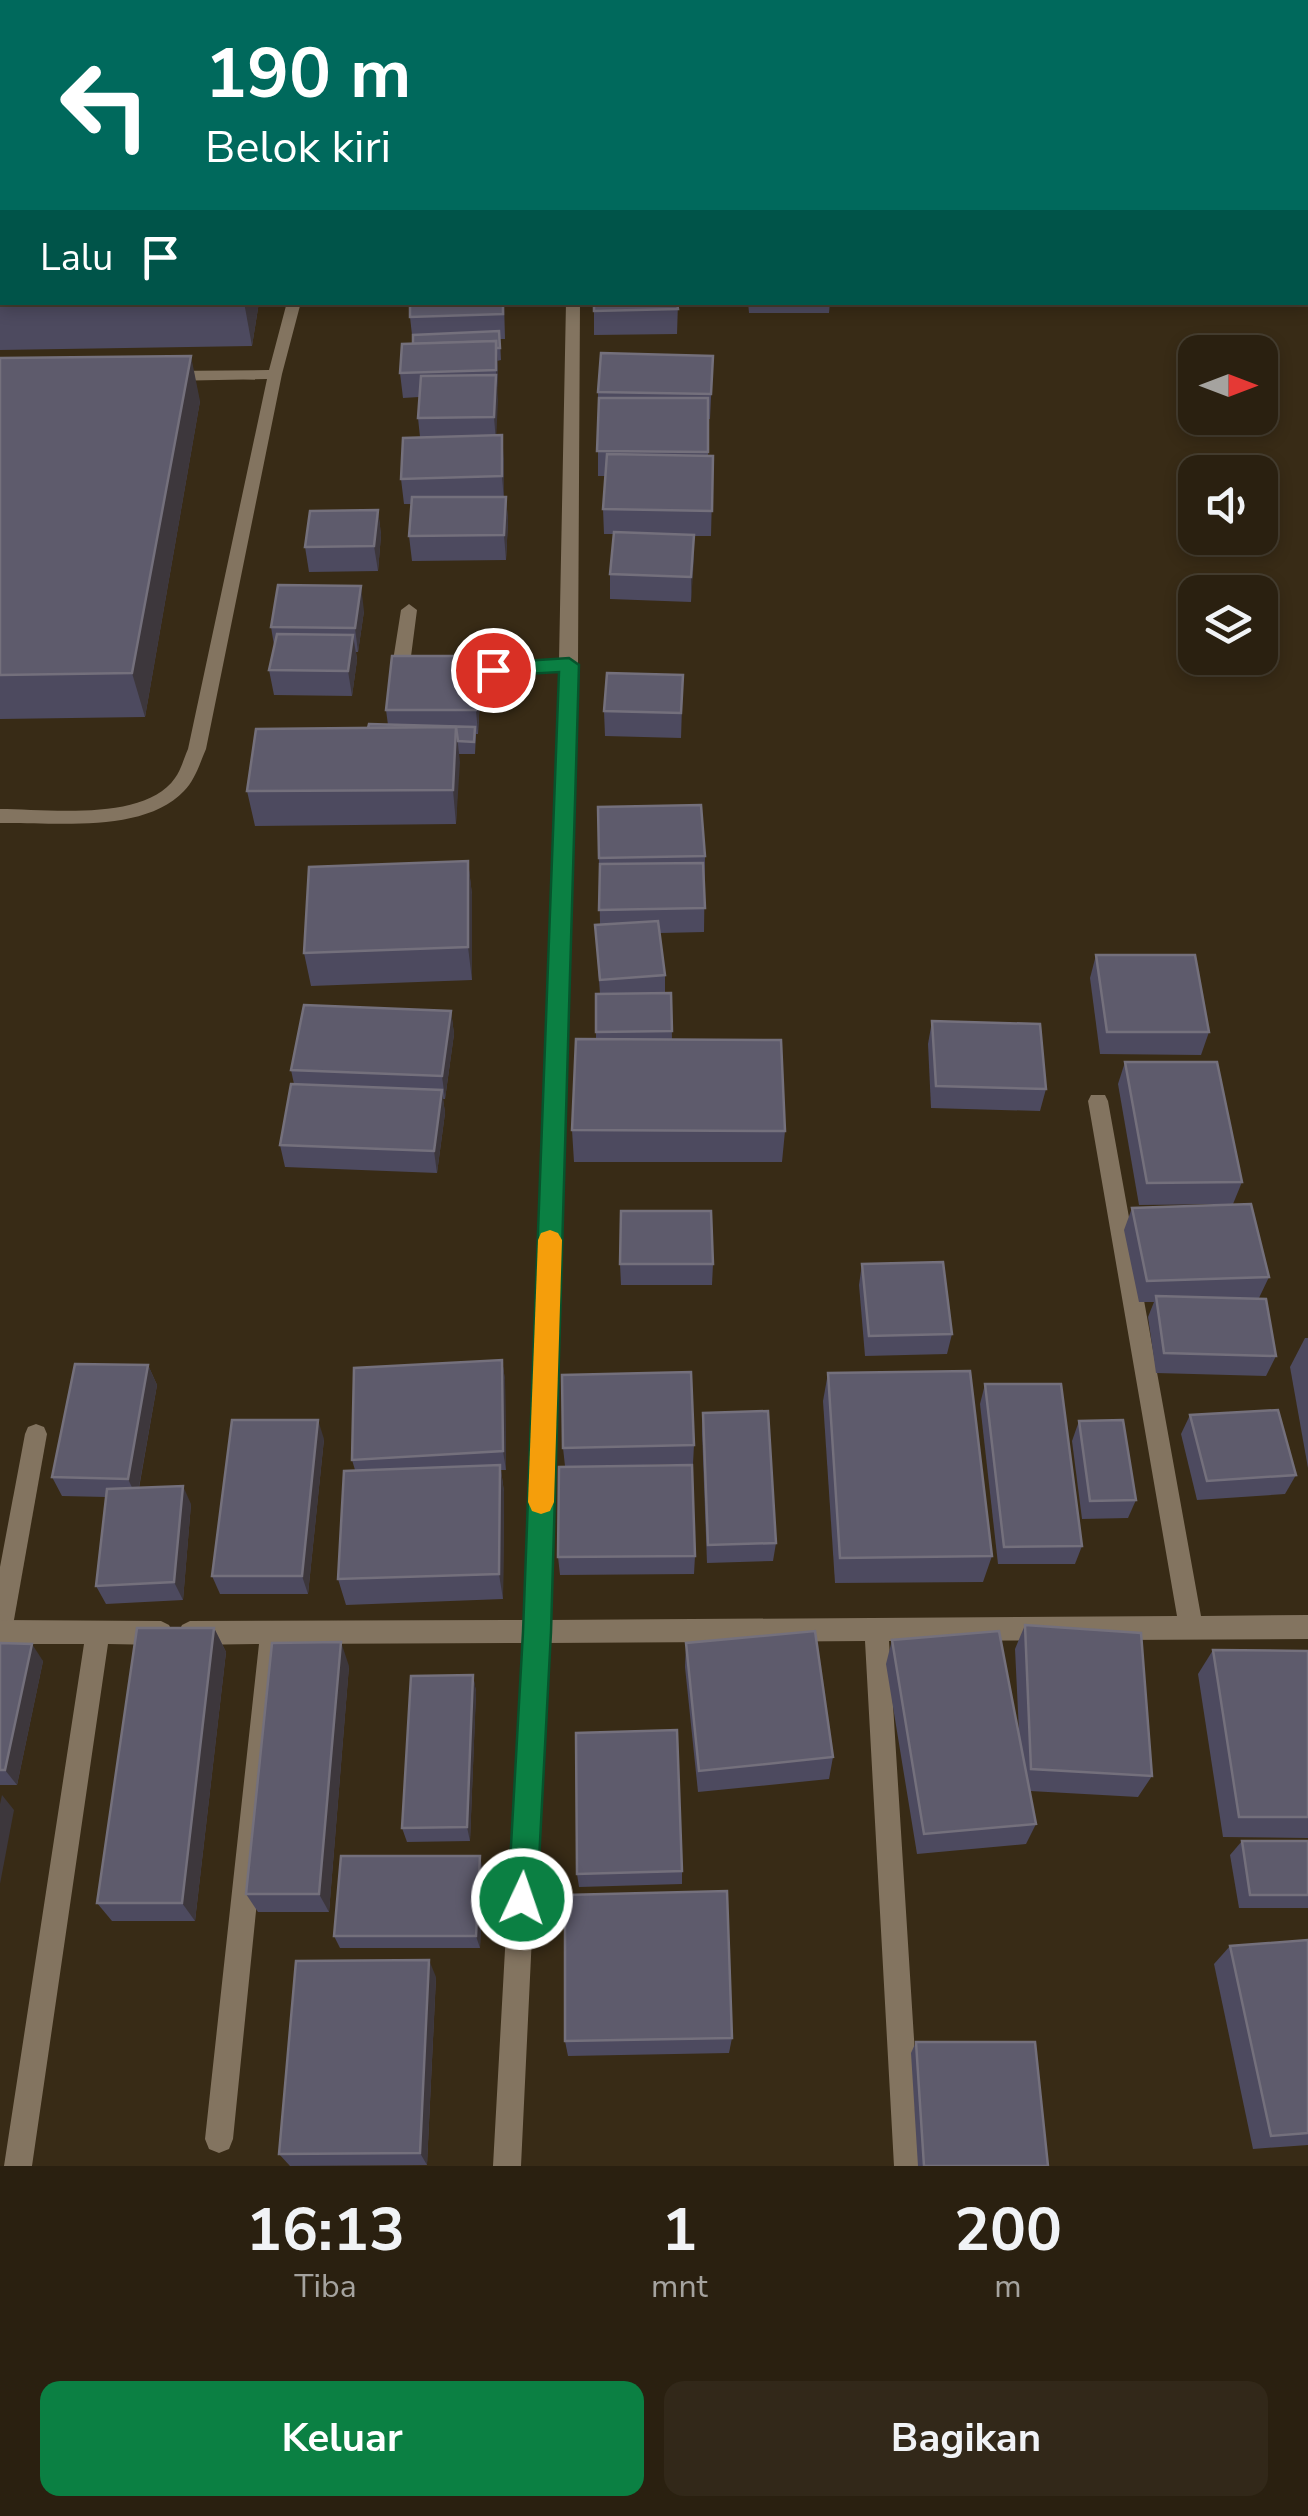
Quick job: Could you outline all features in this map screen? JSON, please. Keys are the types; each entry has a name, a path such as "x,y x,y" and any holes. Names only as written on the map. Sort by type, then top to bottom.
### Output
{"street":[{"path":"0,816 132,812 154,806 180,784 197,749 275,374 293,305"},
{"path":"508,2166 537,1632 569,665 572,305"},
{"path":"157,376 275,374"},
{"path":"408,610 401,667 408,672 569,665"},
{"path":"1098,1101 1191,1627"},
{"path":"36,1434 0,1632 1308,1628"},
{"path":"876,1632 908,2166"},
{"path":"18,2166 98,1633"},
{"path":"218,2139 272,1633"}],"building":[{"path":"410,305 503,305 503,314 410,317"},
{"path":"594,305 677,305 678,309 594,311"},
{"path":"499,331 500,348 496,348 496,341 413,344 413,335"},
{"path":"496,341 496,370 400,373 402,344"},
{"path":"601,353 713,356 711,394 598,392"},
{"path":"191,356 132,673 0,675 0,358"},
{"path":"496,375 494,417 418,418 421,376"},
{"path":"599,398 708,398 708,452 597,451"},
{"path":"502,435 502,476 401,479 403,438"},
{"path":"607,454 713,456 712,511 603,509"},
{"path":"412,497 506,497 504,535 409,536"},
{"path":"378,510 374,546 305,547 310,511"},
{"path":"614,532 694,535 691,577 610,574"},
{"path":"278,585 361,586 355,628 271,627"},
{"path":"277,634 353,635 348,671 269,670"},
{"path":"392,656 479,656 476,710 386,710"},
{"path":"607,673 683,675 681,713 604,711"},
{"path":"369,724 475,727 474,742 458,741 456,727 368,728"},
{"path":"456,727 453,790 247,791 256,729"},
{"path":"701,805 705,856 599,858 598,807"},
{"path":"468,861 468,947 304,953 309,867"},
{"path":"703,863 705,908 599,910 600,864"},
{"path":"658,921 665,975 600,980 595,925"},
{"path":"1096,955 1195,955 1209,1032 1107,1032"},
{"path":"671,993 672,1031 596,1032 596,994"},
{"path":"304,1005 451,1011 442,1076 291,1070"},
{"path":"932,1021 1040,1024 1046,1089 936,1086"},
{"path":"576,1039 781,1040 785,1131 572,1130"},
{"path":"1125,1062 1217,1062 1242,1182 1147,1183"},
{"path":"291,1084 442,1090 434,1151 280,1145"},
{"path":"1251,1204 1269,1277 1147,1281 1132,1208"},
{"path":"621,1211 711,1211 713,1264 620,1264"},
{"path":"943,1262 952,1334 869,1336 862,1264"},
{"path":"1156,1296 1266,1299 1276,1356 1164,1353"},
{"path":"502,1360 503,1451 352,1460 354,1368"},
{"path":"75,1364 148,1365 128,1479 52,1477"},
{"path":"970,1371 992,1556 840,1558 828,1373"},
{"path":"691,1372 694,1445 563,1448 562,1375"},
{"path":"985,1384 1061,1384 1082,1546 1004,1547"},
{"path":"1278,1410 1296,1475 1207,1481 1190,1415"},
{"path":"768,1411 776,1543 708,1545 703,1413"},
{"path":"232,1420 318,1420 302,1576 212,1576"},
{"path":"1123,1420 1136,1500 1090,1501 1079,1421"},
{"path":"500,1465 499,1574 338,1579 344,1471"},
{"path":"692,1465 695,1556 558,1557 559,1467"},
{"path":"183,1486 174,1582 96,1586 107,1489"},
{"path":"1025,1625 1141,1633 1152,1776 1031,1769"},
{"path":"137,1628 214,1628 182,1903 97,1903"},
{"path":"815,1631 833,1757 699,1771 686,1643"},
{"path":"999,1631 1036,1824 924,1834 892,1640"},
{"path":"341,1642 319,1894 246,1894 272,1643"},
{"path":"0,1643 32,1644 5,1770 0,1770"},
{"path":"1213,1650 1308,1651 1308,1817 1239,1817"},
{"path":"473,1675 467,1827 402,1828 411,1676"},
{"path":"677,1730 682,1871 577,1874 576,1733"},
{"path":"1242,1841 1308,1841 1308,1895 1250,1895"},
{"path":"341,1856 480,1856 476,1936 334,1936"},
{"path":"727,1891 732,2038 565,2041 565,1895"},
{"path":"1308,1940 1308,2133 1271,2136 1230,1946"},
{"path":"429,1960 420,2153 279,2154 296,1961"},
{"path":"916,2042 1035,2042 1048,2166 924,2166"}],"slow traffic":[{"path":"541,1502 550,1240"}],"route":[{"path":"493,670 569,665 537,1632 522,1899"}]}
